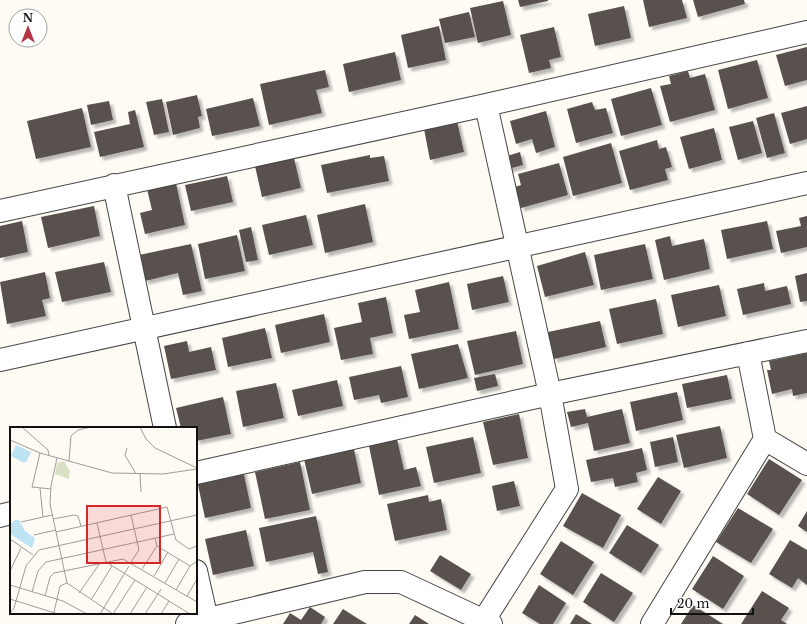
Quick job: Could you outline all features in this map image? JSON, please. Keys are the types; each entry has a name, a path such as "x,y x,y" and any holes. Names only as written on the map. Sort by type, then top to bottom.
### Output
{"street":[{"path":"0,211 114,185 486,106 807,32"},
{"path":"197,580 202,623 365,582 401,582 488,622 567,489 550,394 486,106"},
{"path":"0,360 807,183"},
{"path":"114,185 165,427"},
{"path":"197,473 550,394 807,341"},
{"path":"652,624 765,439 748,353"},
{"path":"765,439 807,464"},
{"path":"0,516 10,513"}],"building":[{"path":"518,0 548,0 548,1 520,7"},
{"path":"643,0 682,0 687,18 649,27"},
{"path":"693,0 744,0 745,4 698,17"},
{"path":"503,1 511,35 478,43 470,8"},
{"path":"624,6 631,38 595,46 588,14"},
{"path":"469,12 475,37 445,43 439,19"},
{"path":"439,26 446,60 408,68 401,35"},
{"path":"554,27 561,57 549,60 551,68 529,73 520,35"},
{"path":"807,47 807,80 785,86 776,55"},
{"path":"395,52 401,80 349,92 343,64"},
{"path":"757,60 768,98 728,109 718,70"},
{"path":"325,70 329,87 316,90 322,113 269,125 260,84"},
{"path":"688,71 690,78 705,74 715,110 670,122 660,86 671,84 669,76"},
{"path":"651,88 662,125 621,136 611,99"},
{"path":"197,95 202,116 198,117 200,128 173,135 166,102"},
{"path":"253,98 260,126 212,136 206,109"},
{"path":"162,99 169,132 154,135 146,102"},
{"path":"109,101 113,120 91,125 87,105"},
{"path":"592,102 595,110 606,108 613,133 576,143 567,109"},
{"path":"807,106 807,139 790,144 781,113"},
{"path":"82,108 91,147 36,159 27,121"},
{"path":"135,110 144,147 100,157 94,132 130,124 128,112"},
{"path":"546,111 555,147 536,153 532,139 516,144 510,121"},
{"path":"774,113 785,153 767,158 756,118"},
{"path":"457,121 464,152 430,160 424,129"},
{"path":"753,121 762,153 738,160 729,127"},
{"path":"714,128 722,160 689,169 680,137"},
{"path":"657,140 659,149 666,147 672,167 665,169 668,180 630,190 619,151"},
{"path":"611,143 622,183 573,196 563,157"},
{"path":"520,152 523,165 508,169 504,157"},
{"path":"370,155 370,158 384,156 389,181 327,193 321,165"},
{"path":"294,158 301,188 262,197 255,166"},
{"path":"559,163 568,195 521,208 515,187 521,185 518,174"},
{"path":"227,176 233,202 191,211 185,185"},
{"path":"176,183 185,225 145,234 140,213 152,210 147,189"},
{"path":"365,204 373,242 325,253 317,215"},
{"path":"94,206 100,236 48,248 41,217"},
{"path":"306,215 313,245 269,255 262,225"},
{"path":"807,216 807,247 781,253 776,231 801,226 799,218"},
{"path":"22,221 28,252 0,258 0,226"},
{"path":"767,221 773,249 727,259 721,230"},
{"path":"251,227 258,260 246,262 239,230"},
{"path":"237,235 245,271 205,279 198,244"},
{"path":"670,236 672,246 704,239 710,269 664,280 655,240"},
{"path":"191,244 202,291 183,295 178,273 145,281 139,255"},
{"path":"645,244 653,279 601,290 594,255"},
{"path":"585,252 594,285 545,297 537,266"},
{"path":"104,262 111,292 62,302 55,272"},
{"path":"45,272 50,298 42,300 46,316 7,324 0,282"},
{"path":"807,273 807,301 800,302 795,276"},
{"path":"503,276 509,302 472,310 467,284"},
{"path":"449,282 459,329 409,339 404,315 420,312 415,290"},
{"path":"764,283 765,291 787,286 791,304 743,315 737,289"},
{"path":"719,285 726,316 678,327 671,295"},
{"path":"386,297 393,333 370,338 373,354 341,360 334,328 362,322 358,303"},
{"path":"656,299 663,334 617,344 609,309"},
{"path":"324,314 330,342 281,353 275,325"},
{"path":"600,321 606,347 554,359 548,332"},
{"path":"265,328 272,358 228,367 222,338"},
{"path":"516,331 523,364 475,375 467,341"},
{"path":"187,341 189,352 211,347 216,370 171,379 164,346"},
{"path":"458,344 468,378 419,389 411,354"},
{"path":"807,353 807,393 793,396 792,389 772,394 767,370 771,370 769,361"},
{"path":"401,366 408,397 381,403 379,395 354,400 349,377"},
{"path":"495,374 498,386 477,391 474,378"},
{"path":"727,375 732,399 687,408 682,384"},
{"path":"337,380 343,406 298,416 292,390"},
{"path":"276,383 284,418 243,427 236,391"},
{"path":"677,392 683,420 636,431 630,402"},
{"path":"223,397 231,434 197,441 197,427 181,427 176,408"},
{"path":"585,409 587,417 622,409 630,443 594,451 588,423 571,427 567,412"},
{"path":"519,414 528,458 493,465 483,422"},
{"path":"720,426 727,458 684,468 676,435"},
{"path":"473,437 481,473 434,483 426,447"},
{"path":"673,437 678,462 655,467 650,442"},
{"path":"397,439 404,470 416,467 421,486 379,495 369,446"},
{"path":"642,448 647,470 636,473 638,482 615,487 613,478 591,482 586,460"},
{"path":"354,449 361,483 312,494 304,459"},
{"path":"769,459 802,480 779,515 747,494"},
{"path":"300,462 310,510 265,519 255,472"},
{"path":"243,470 251,508 205,518 197,480"},
{"path":"658,477 681,491 661,524 637,509"},
{"path":"514,481 520,506 497,511 492,486"},
{"path":"582,493 621,515 603,548 563,526"},
{"path":"428,495 429,502 441,499 447,530 395,541 387,504"},
{"path":"738,508 773,529 751,563 716,542"},
{"path":"807,511 807,532 798,526"},
{"path":"316,516 328,572 318,574 313,552 266,562 259,528"},
{"path":"627,525 659,545 641,573 609,553"},
{"path":"246,530 254,566 213,575 205,539"},
{"path":"790,540 807,550 807,585 798,578 792,588 769,574"},
{"path":"561,541 594,562 573,595 540,574"},
{"path":"440,555 471,574 461,590 430,571"},
{"path":"713,556 744,576 723,609 692,589"},
{"path":"601,573 633,593 614,622 583,602"},
{"path":"539,585 566,603 553,624 540,624 522,613"},
{"path":"762,591 789,608 781,620 787,624 741,624"},
{"path":"693,605 723,624 681,624"},
{"path":"310,607 325,617 321,624 283,624 290,613 301,620"},
{"path":"343,609 357,618 367,624 333,624"},
{"path":"576,614 592,624 570,624"},
{"path":"415,615 429,624 409,624"}]}
